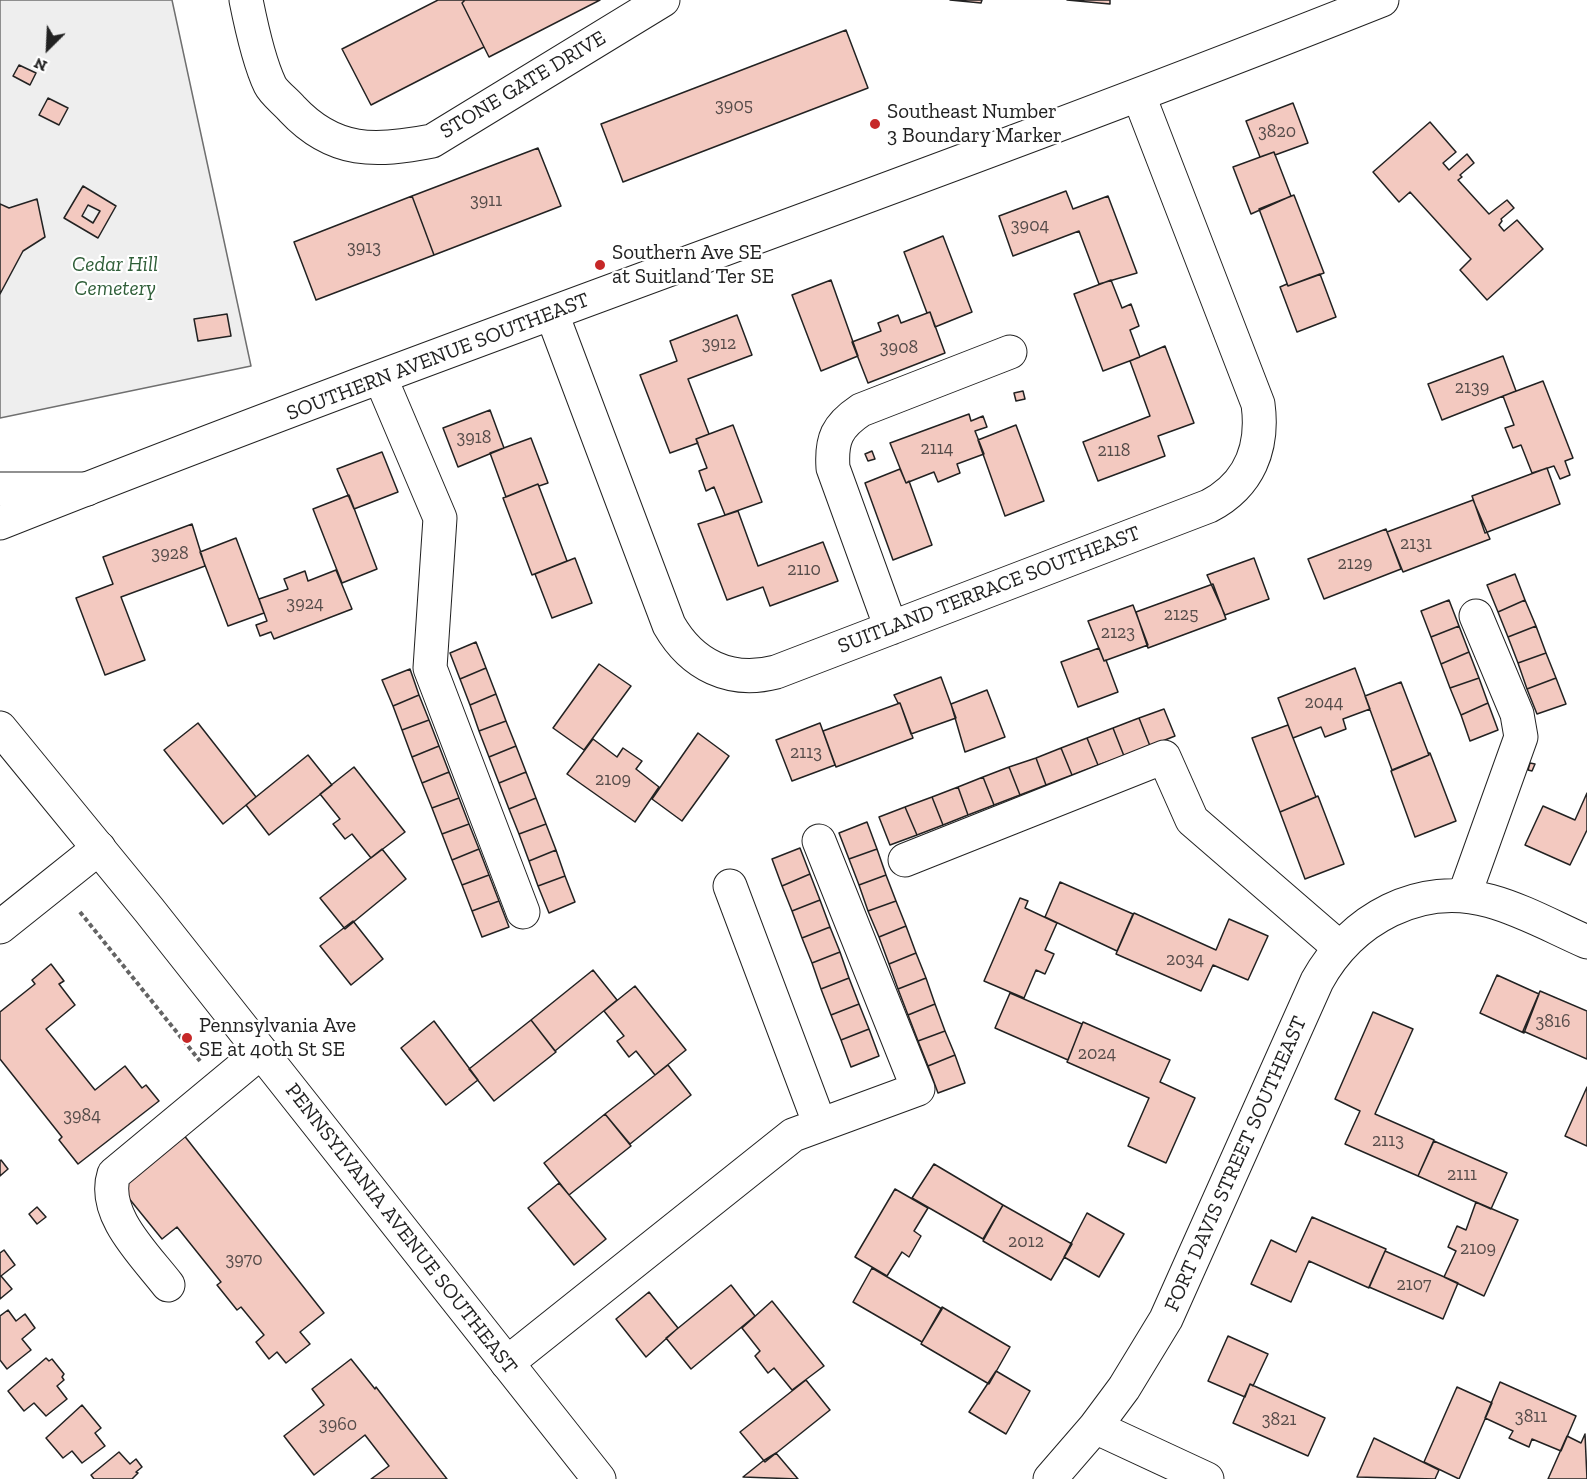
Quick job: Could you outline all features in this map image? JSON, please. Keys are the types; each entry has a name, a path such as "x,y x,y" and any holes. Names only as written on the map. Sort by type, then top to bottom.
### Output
{"main road":[{"name":"STONE GATE DRIVE","path":"246,0 271,86 298,115 326,135 359,148 391,149 432,141 663,0"},
{"name":"SOUTHERN AVENUE SOUTHEAST","path":"0,523 381,378 1139,96 1382,0"},
{"name":"SUITLAND TERRACE SOUTHEAST","path":"552,314 669,625 688,652 716,670 754,676 776,672 1209,506 1239,484 1252,464 1260,435 1258,404 1139,96"},
{"path":"891,628 833,468 832,451 837,433 846,420 861,410 1010,352"},
{"path":"381,378 440,518 430,668 523,912"},
{"path":"0,489 87,489"},
{"path":"1458,896 1521,737 1517,714 1476,616"},
{"name":"PENNSYLVANIA AVENUE SOUTHEAST","path":"0,728 99,848 598,1479"},
{"path":"905,860 1164,757 1192,820 1340,948"},
{"path":"507,1363 793,1135 918,1089 819,840"},
{"path":"0,927 99,848"},
{"path":"730,885 820,1125"},
{"name":"FORT DAVIS STREET SOUTHEAST","path":"1050,1479 1095,1428 1140,1365 1166,1319 1317,981 1340,948 1363,926 1389,910 1425,898 1458,896 1501,904 1587,942"},
{"path":"168,1285 116,1215 110,1186 114,1174 261,1052"},
{"path":"1095,1428 1207,1479"}],"path":[{"path":"80,912 203,1065"}],"green space":[{"name":"Cedar Hill Cemetery","path":"0,0 172,0 251,366 0,418"}],"building":[{"path":"438,0 465,0 462,3 484,47 371,105 342,49"},
{"path":"465,0 600,0 489,57 462,3"},
{"path":"950,0 982,0 981,3"},
{"path":"1067,0 1110,0 1110,4"},
{"path":"846,30 868,88 623,182 601,124"},
{"path":"19,65 36,73 30,85 13,76"},
{"path":"48,98 68,108 59,125 39,115"},
{"path":"1293,103 1308,143 1275,155 1274,152 1260,157 1246,121"},
{"path":"1430,122 1456,152 1443,163 1449,170 1467,154 1474,163 1460,175 1462,177 1458,180 1489,214 1507,200 1514,208 1501,219 1499,225 1504,231 1517,220 1543,249 1487,300 1460,270 1471,259 1410,192 1399,202 1373,172"},
{"path":"538,148 561,206 434,255 412,196"},
{"path":"1274,152 1291,196 1251,214 1233,167"},
{"path":"83,186 116,206 98,238 64,218","holes":["88,205 100,211 93,223 82,216"]},
{"path":"1066,191 1073,209 1108,196 1137,273 1099,284 1079,231 1013,256 999,216"},
{"path":"1294,195 1324,273 1288,286 1259,209"},
{"path":"412,196 434,255 316,300 294,242"},
{"path":"37,199 45,237 23,251 0,294 0,204 9,208"},
{"path":"943,236 972,312 935,327 930,312 927,313 904,252"},
{"path":"1320,274 1336,317 1297,332 1280,287"},
{"path":"831,280 858,356 821,371 792,295"},
{"path":"1111,280 1122,308 1131,304 1139,326 1130,330 1140,357 1103,371 1074,294"},
{"path":"930,312 945,353 868,383 852,342 881,331 878,323 898,315 901,323"},
{"path":"227,314 231,336 198,341 194,319"},
{"path":"737,315 752,355 688,379 709,434 696,439 698,443 670,453 640,375 677,361 670,341"},
{"path":"1165,346 1194,423 1158,436 1165,456 1098,481 1083,442 1150,416 1130,361"},
{"path":"1503,356 1516,391 1442,420 1428,384"},
{"path":"1543,381 1573,458 1565,461 1570,475 1560,479 1554,466 1532,473 1521,445 1513,448 1505,428 1514,425 1503,396"},
{"path":"1023,391 1025,399 1016,401 1014,393"},
{"path":"490,410 504,448 458,467 443,428"},
{"path":"969,414 971,421 983,416 987,427 975,431 984,454 957,464 960,473 938,482 934,472 906,483 890,443"},
{"path":"733,425 762,502 725,515 714,487 706,491 699,471 707,468 696,439"},
{"path":"1016,425 1044,501 1005,516 978,440"},
{"path":"531,438 548,483 539,486 538,484 506,497 490,453"},
{"path":"872,451 875,459 868,461 865,454"},
{"path":"382,452 398,492 354,509 337,469"},
{"path":"1547,468 1560,504 1485,533 1472,496"},
{"path":"900,469 906,483 909,481 932,545 893,560 865,483"},
{"path":"538,484 567,561 532,575 503,498"},
{"path":"349,495 377,569 342,583 313,509"},
{"path":"1473,500 1490,539 1403,572 1387,532"},
{"path":"738,511 758,566 823,542 838,581 770,606 763,587 727,600 698,524"},
{"path":"192,524 205,566 121,597 145,660 105,675 76,598 113,584 103,557"},
{"path":"1386,529 1401,569 1324,599 1308,559"},
{"path":"236,538 264,613 228,626 200,552"},
{"path":"575,558 592,603 552,618 535,574"},
{"path":"1254,558 1269,599 1225,615 1207,575"},
{"path":"336,570 352,609 274,639 271,632 260,636 256,625 267,621 259,599 288,589 284,579 305,571 308,581"},
{"path":"1515,574 1525,600 1498,612 1487,585"},
{"path":"1213,584 1226,619 1148,648 1136,612"},
{"path":"1449,600 1459,626 1431,637 1421,611"},
{"path":"1525,600 1536,626 1508,637 1498,612"},
{"path":"1133,605 1148,645 1104,661 1088,621"},
{"path":"1459,626 1469,652 1441,664 1431,637"},
{"path":"1536,626 1546,653 1518,663 1508,637"},
{"path":"476,642 486,668 460,679 450,653"},
{"path":"1099,648 1118,692 1078,707 1061,662"},
{"path":"1469,652 1479,678 1450,688 1441,664"},
{"path":"1546,653 1556,678 1527,689 1518,663"},
{"path":"599,664 631,686 584,750 553,728"},
{"path":"486,668 496,694 470,705 460,679"},
{"path":"1355,668 1370,709 1343,719 1346,729 1325,737 1321,727 1293,738 1278,698"},
{"path":"410,669 419,695 393,706 382,680"},
{"path":"941,677 956,718 911,734 900,703 894,695"},
{"path":"1479,678 1488,703 1461,715 1450,688"},
{"path":"1556,678 1566,704 1537,714 1527,689"},
{"path":"1401,682 1429,755 1392,770 1365,696"},
{"path":"987,690 1005,737 965,752 951,704"},
{"path":"496,694 506,721 479,731 470,705"},
{"path":"419,695 429,720 402,730 393,706"},
{"path":"900,703 913,738 836,767 823,731"},
{"path":"1488,703 1498,730 1470,741 1461,715"},
{"path":"1164,709 1175,736 1150,746 1139,718"},
{"path":"1139,718 1150,746 1124,756 1113,728"},
{"path":"429,720 439,746 412,757 402,730"},
{"path":"506,721 516,746 489,757 479,731"},
{"path":"198,723 256,797 223,824 164,750"},
{"path":"820,723 835,765 792,781 776,740"},
{"path":"1288,725 1316,797 1280,812 1252,738"},
{"path":"1113,728 1124,756 1098,765 1087,738"},
{"path":"698,733 729,756 682,821 652,799"},
{"path":"1087,738 1098,765 1072,775 1061,748"},
{"path":"593,739 617,757 623,748 642,761 636,769 659,787 635,822 567,774"},
{"path":"439,746 449,772 422,783 412,757"},
{"path":"516,746 526,772 499,783 489,757"},
{"path":"1061,748 1072,775 1046,785 1036,758"},
{"path":"1430,753 1456,821 1415,837 1391,771 1429,755"},
{"path":"308,755 332,785 269,835 246,805"},
{"path":"1036,758 1046,785 1020,795 1009,767"},
{"path":"1530,763 1535,764 1532,771 1528,770"},
{"path":"354,767 405,832 371,858 352,834 345,839 333,824 340,819 320,794"},
{"path":"1009,767 1020,795 994,805 983,777"},
{"path":"449,772 459,798 432,808 422,783"},
{"path":"526,772 536,798 509,809 499,783"},
{"path":"983,777 994,805 968,815 958,787"},
{"path":"958,787 968,815 943,825 932,797"},
{"path":"1587,793 1587,830 1570,865 1525,845 1543,806 1575,820"},
{"path":"1318,796 1344,864 1305,879 1280,812"},
{"path":"932,797 943,825 917,835 905,807"},
{"path":"459,798 469,824 442,834 432,808"},
{"path":"536,798 546,824 519,834 509,809"},
{"path":"905,807 917,835 890,845 879,817"},
{"path":"867,822 877,849 849,859 839,833"},
{"path":"469,824 479,849 452,860 442,834"},
{"path":"546,824 556,850 529,861 519,834"},
{"path":"800,848 810,874 782,886 772,859"},
{"path":"382,849 406,879 345,929 320,898"},
{"path":"479,849 489,875 462,885 452,860"},
{"path":"877,849 886,875 859,885 849,859"},
{"path":"556,850 565,876 538,886 529,861"},
{"path":"810,874 820,900 792,911 782,886"},
{"path":"489,875 499,901 472,911 462,885"},
{"path":"886,875 896,901 868,911 859,885"},
{"path":"565,876 575,902 549,913 538,886"},
{"path":"1060,882 1133,914 1117,951 1045,917"},
{"path":"1020,898 1028,901 1025,908 1057,923 1045,950 1054,954 1045,974 1036,970 1024,998 984,981"},
{"path":"820,900 830,927 802,938 792,911"},
{"path":"499,901 509,927 482,937 472,911"},
{"path":"896,901 906,926 879,937 868,911"},
{"path":"1134,913 1216,950 1229,919 1268,936 1248,980 1213,965 1201,991 1116,954"},
{"path":"353,921 383,959 351,985 320,946"},
{"path":"906,926 916,953 889,964 879,937"},
{"path":"830,927 840,952 812,963 802,938"},
{"path":"840,952 849,978 821,989 812,963"},
{"path":"916,953 926,978 898,989 889,964"},
{"path":"51,964 64,981 59,984 75,1005 46,1029 95,1090 125,1066 142,1088 146,1085 159,1101 78,1164 59,1140 62,1137 0,1059 0,1012 35,984 32,980"},
{"path":"593,970 617,1000 555,1051 531,1020"},
{"path":"1497,975 1539,994 1524,1033 1480,1013"},
{"path":"849,978 859,1004 831,1015 821,989"},
{"path":"926,978 935,1004 908,1015 898,989"},
{"path":"635,986 686,1050 655,1075 636,1051 629,1057 617,1041 624,1036 604,1011"},
{"path":"1540,991 1587,1011 1587,1059 1523,1031"},
{"path":"1010,993 1082,1024 1068,1060 995,1028"},
{"path":"859,1004 869,1029 841,1040 831,1015"},
{"path":"935,1004 945,1031 918,1041 908,1015"},
{"path":"1373,1012 1413,1029 1375,1114 1434,1140 1418,1176 1345,1144 1360,1111 1335,1099"},
{"path":"531,1020 556,1052 494,1101 469,1069"},
{"path":"434,1021 478,1080 446,1105 401,1048"},
{"path":"1083,1022 1170,1060 1160,1082 1195,1098 1166,1163 1128,1146 1149,1098 1067,1062"},
{"path":"869,1029 879,1056 851,1067 841,1040"},
{"path":"945,1031 955,1055 928,1066 918,1041"},
{"path":"955,1055 965,1083 938,1093 928,1066"},
{"path":"668,1065 691,1095 630,1144 605,1114"},
{"path":"1587,1087 1587,1146 1565,1136"},
{"path":"605,1114 631,1146 569,1195 544,1163"},
{"path":"179,1129 324,1313 300,1332 310,1344 286,1363 277,1352 269,1359 256,1342 264,1335 241,1307 237,1310 217,1285 221,1282 177,1227 162,1239 114,1180"},
{"path":"1434,1141 1507,1173 1491,1209 1418,1176"},
{"path":"0,1161 8,1169 0,1176"},
{"path":"934,1164 1003,1205 983,1239 912,1198"},
{"path":"559,1183 606,1239 574,1265 528,1208"},
{"path":"895,1189 928,1208 914,1231 921,1236 909,1257 902,1252 887,1276 855,1257"},
{"path":"1476,1202 1518,1220 1484,1296 1444,1277 1456,1251 1448,1247 1457,1226 1466,1230"},
{"path":"1003,1205 1072,1244 1051,1280 983,1241"},
{"path":"37,1207 46,1217 37,1224 29,1214"},
{"path":"1087,1213 1124,1234 1099,1277 1064,1257"},
{"path":"1312,1217 1386,1249 1369,1288 1309,1261 1291,1302 1251,1284 1271,1240 1296,1252"},
{"path":"4,1250 15,1265 1,1276 12,1289 0,1299 0,1253"},
{"path":"1385,1251 1458,1283 1443,1319 1369,1287"},
{"path":"872,1268 942,1309 922,1342 853,1302"},
{"path":"731,1285 755,1316 691,1369 666,1338"},
{"path":"649,1292 678,1328 646,1357 616,1319"},
{"path":"772,1301 824,1366 792,1390 774,1368 768,1373 755,1356 760,1351 742,1328"},
{"path":"942,1307 1010,1347 989,1384 921,1344"},
{"path":"8,1310 16,1321 25,1314 35,1328 22,1339 31,1350 7,1369 0,1360 0,1316"},
{"path":"1228,1336 1268,1354 1253,1386 1250,1384 1245,1397 1208,1381"},
{"path":"46,1358 49,1361 52,1359 64,1374 62,1377 64,1380 57,1386 67,1399 46,1416 34,1403 24,1411 8,1391"},
{"path":"351,1359 375,1389 376,1387 447,1479 371,1479 389,1466 365,1435 314,1475 284,1436 324,1405 312,1389"},
{"path":"996,1371 1030,1391 1006,1434 969,1412"},
{"path":"806,1380 830,1410 765,1462 740,1432"},
{"path":"1500,1382 1576,1416 1561,1451 1532,1439 1529,1447 1509,1438 1513,1431 1485,1418"},
{"path":"1250,1384 1325,1418 1308,1456 1233,1423"},
{"path":"1457,1387 1492,1403 1459,1479 1424,1462"},
{"path":"82,1405 101,1428 95,1433 105,1446 82,1463 72,1451 63,1458 46,1438"},
{"path":"1585,1434 1587,1479 1548,1479 1567,1436 1581,1443"},
{"path":"1374,1438 1439,1470 1435,1479 1357,1477"},
{"path":"119,1452 130,1464 136,1459 142,1467 136,1472 138,1473 132,1479 94,1479 91,1475"},
{"path":"776,1453 798,1479 743,1477 763,1461"}],"place":[{"name":"Southeast Number 3 Boundary Marker","path":"875,124"},
{"name":"Southern Ave SE at Suitland Ter SE","path":"600,265"},
{"name":"Pennsylvania Ave SE at 40th St SE","path":"187,1038"}]}
